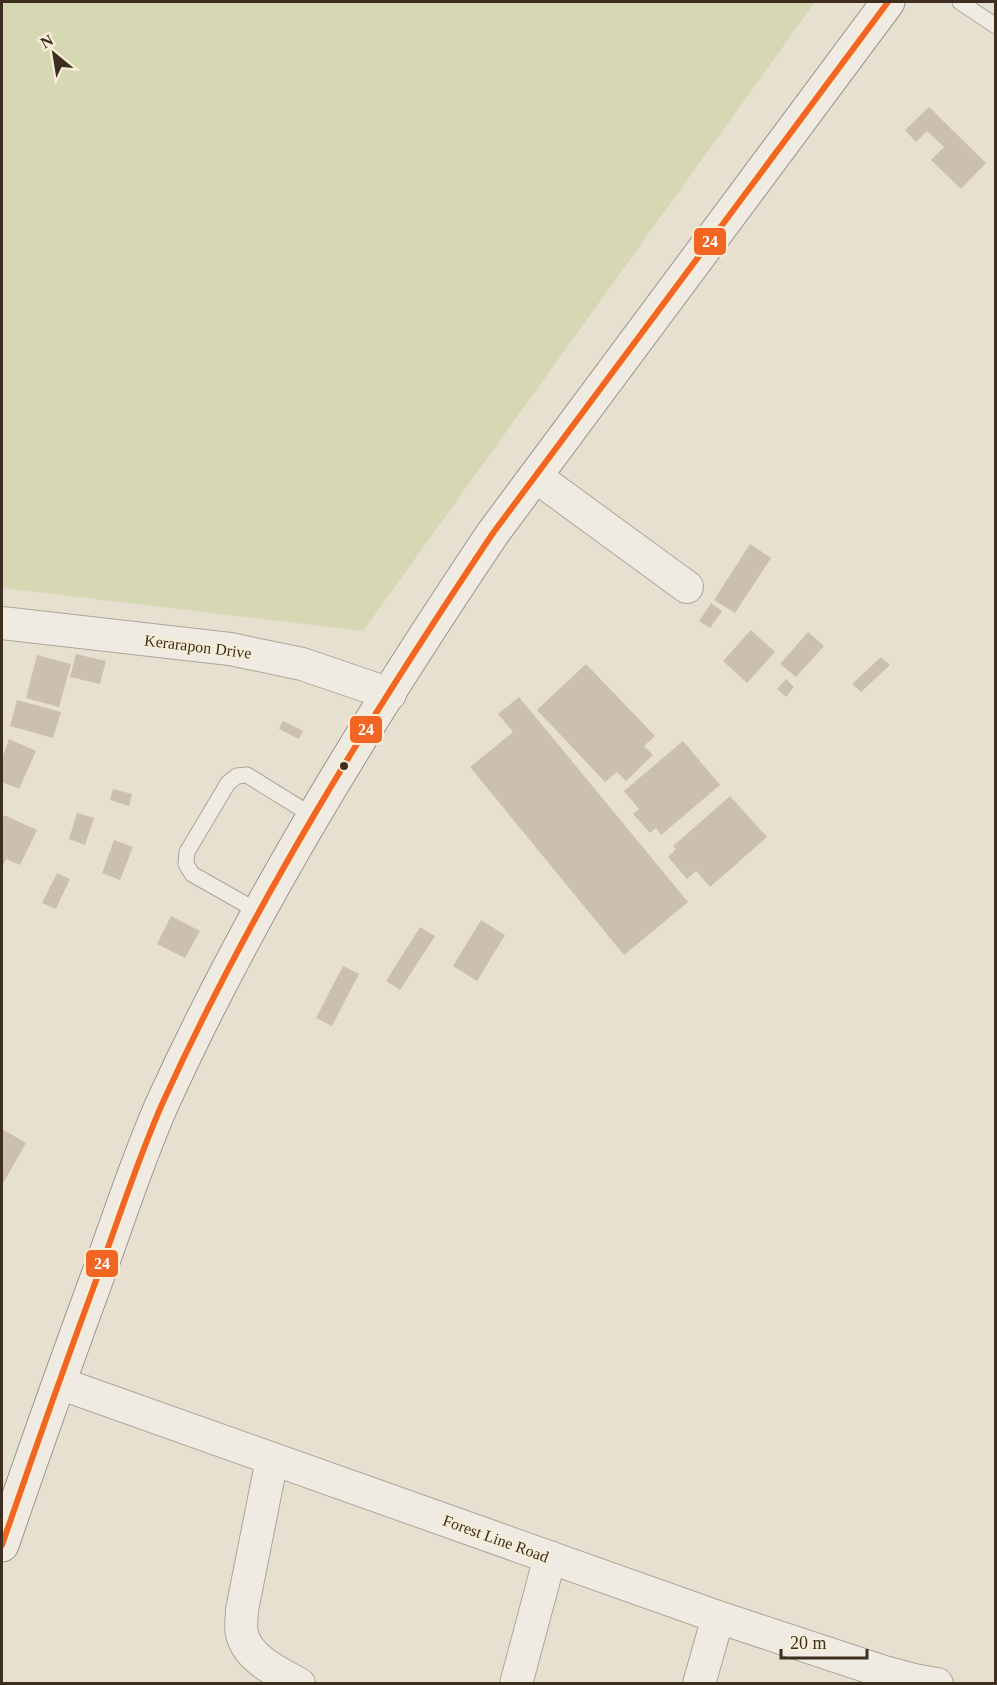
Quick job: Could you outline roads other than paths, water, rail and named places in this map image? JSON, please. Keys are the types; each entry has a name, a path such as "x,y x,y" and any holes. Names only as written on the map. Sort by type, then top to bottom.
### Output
{"main road":[{"path":"4,1530 145,1145 193,1039 259,912 313,816 438,615 493,533 888,2"}],"street":[{"path":"535,476 687,587"},
{"name":"Kerarapon Drive","path":"2,623 267,655 312,667 390,694"},
{"name":"Forest Line Road","path":"58,1383 718,1617 884,1672 937,1683"},
{"path":"272,1459 242,1610 242,1634 251,1652 272,1668 299,1683"},
{"path":"516,1683 550,1557"},
{"path":"699,1683 718,1617"}],"lane":[{"path":"960,2 996,26"},
{"path":"259,912 192,874 186,864 187,852 228,783 237,776 247,775 313,816"}]}
